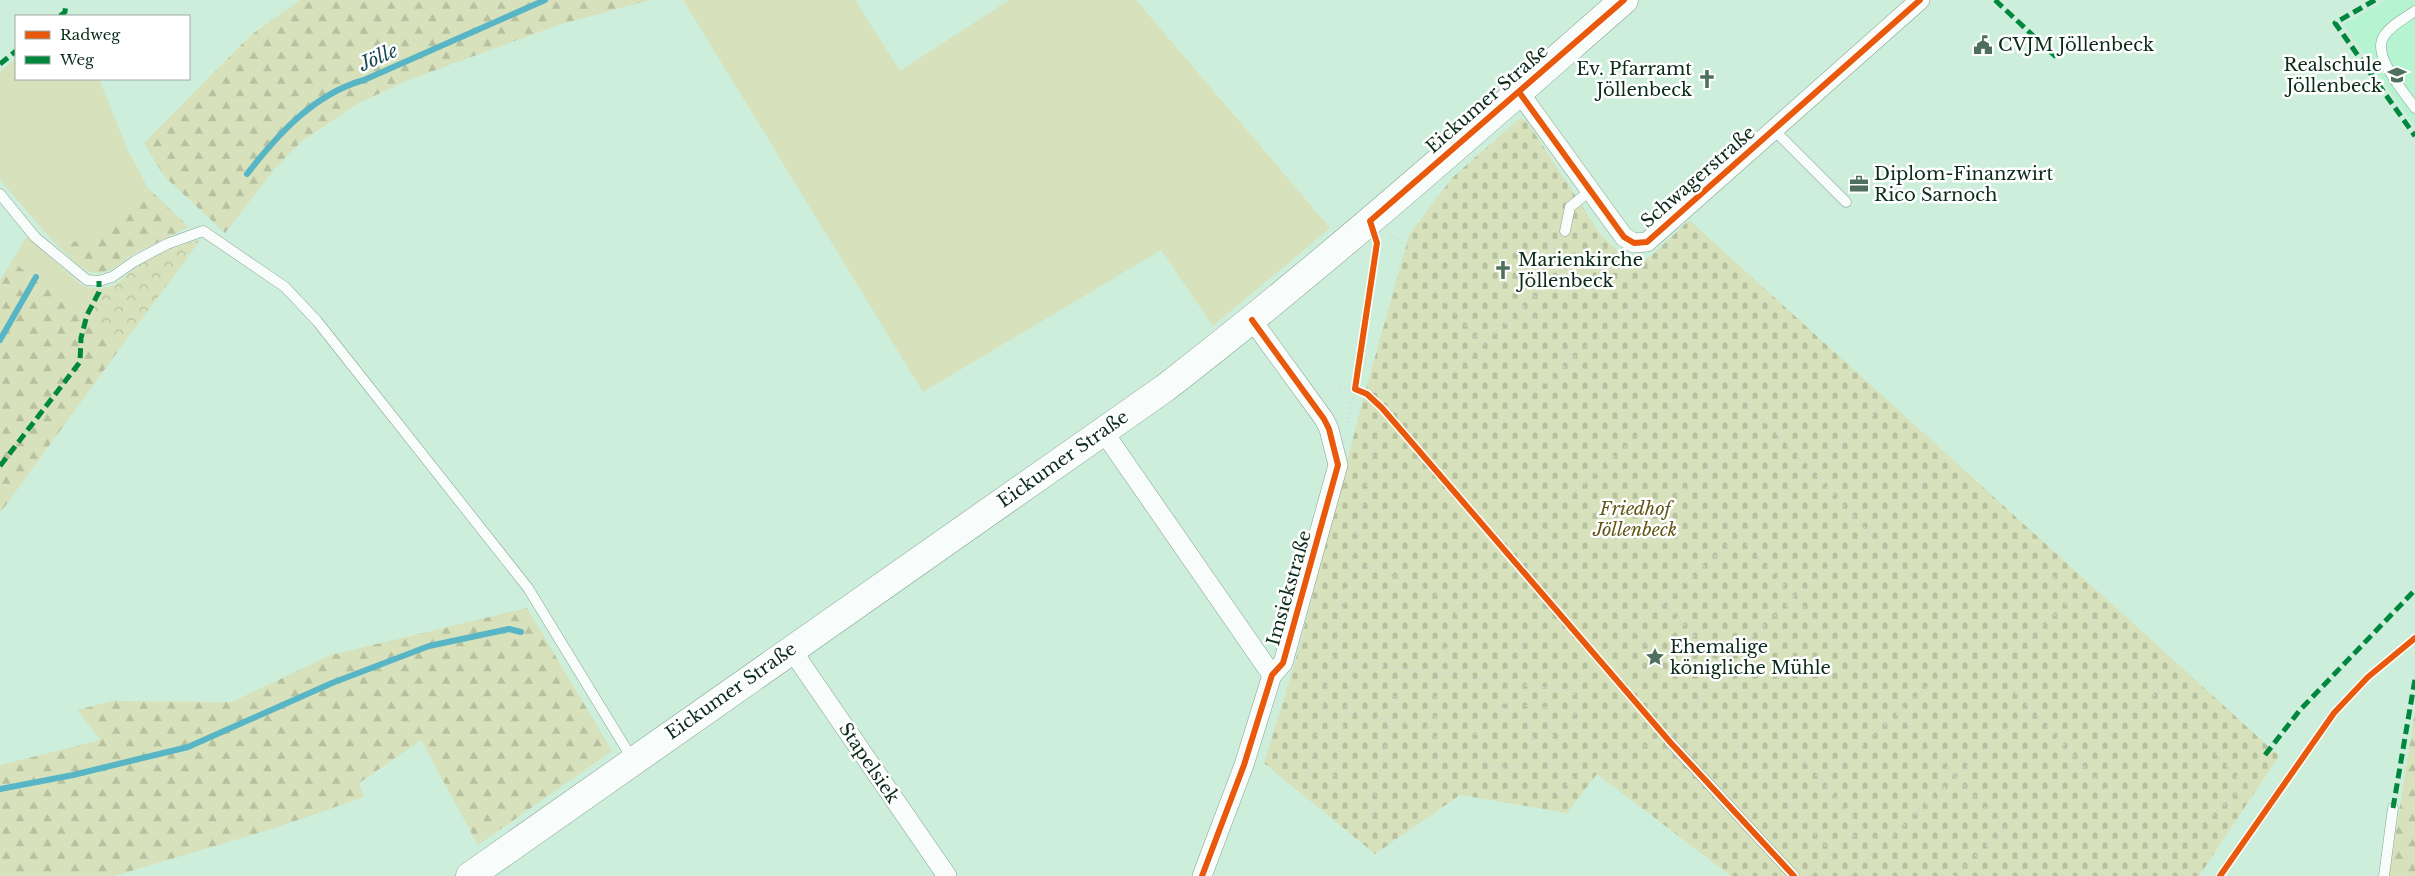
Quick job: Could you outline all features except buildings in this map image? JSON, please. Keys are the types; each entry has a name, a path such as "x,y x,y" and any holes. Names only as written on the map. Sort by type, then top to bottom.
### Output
{"main road":[{"name":"Eickumer Straße","path":"473,875 791,649 1165,388 1252,320 1370,222 1624,0"}],"street":[{"name":"Schwagerstraße","path":"1519,92 1624,237 1634,242 1647,242 1920,0"},
{"name":"Imsiekstraße","path":"1202,876 1244,765 1272,675 1283,663 1338,465 1329,429 1324,419 1252,320"},
{"name":"Imsiekstraße","path":"1103,431 1272,675"},
{"name":"Stapelsiek","path":"791,649 946,876"}],"lane":[{"path":"2415,11 2390,30 2380,44 2387,68 2415,108"},
{"path":"1774,130 1846,202"},
{"path":"1565,231 1570,207 1591,190"},
{"path":"0,194 35,237 87,280 99,281 112,277 135,261 167,244 203,231 285,287 317,321 528,588 633,761"},
{"path":"1670,742 1794,876"},
{"path":"2384,876 2393,808"}],"path":[{"path":"1483,344 1431,284 1517,207 1568,264"},
{"path":"1355,389 1377,243 1370,222"},
{"path":"1432,392 1596,239 1715,369 1812,470 2167,857"},
{"path":"1404,243 1409,247 1412,243 1447,270"},
{"path":"1462,456 1646,294"},
{"path":"1524,307 1738,536 2046,876"},
{"path":"1442,782 1435,729 1436,696 1440,672 1459,606 1483,573 1507,550 1715,369"},
{"path":"1339,388 1355,389 1367,394 1382,408 1507,550 1670,742"},
{"path":"1310,775 1382,408"},
{"path":"1728,674 1652,742 1628,752 1611,751 1593,744 1581,731 1574,716 1574,691 1581,675 1877,411"},
{"path":"1616,548 1764,421"},
{"path":"1720,666 1940,466"},
{"path":"1538,525 1657,656"},
{"path":"1352,562 1409,581 1459,606"},
{"path":"1792,807 1974,646 2050,573 2245,786 2146,876"},
{"path":"1995,669 2073,598"},
{"path":"1664,602 1905,876"},
{"path":"1504,709 1507,682 1528,634 1553,605"},
{"path":"1333,659 1574,691"},
{"path":"1331,791 1356,662"},
{"path":"1371,820 1401,667"},
{"path":"1526,685 1527,720 1533,738 1549,763 1570,781"},
{"path":"1543,687 1545,713 1550,733 1564,755 1579,767"},
{"path":"1953,876 2158,691"},
{"path":"1698,702 1834,854"},
{"path":"1849,876 1957,778 2030,708"},
{"path":"1527,720 1521,714 1504,709 1486,715 1479,722 1474,741 1482,759 1490,765 1509,768 1524,760 1532,746 1533,738"},
{"path":"1347,712 1435,729"},
{"path":"1509,768 1512,788 1534,789 1561,794 1593,744"},
{"path":"1809,876 1863,828"}],"shaded area":[{"name":"Realschule Jöllenbeck","path":"2387,0 2415,0 2415,126 2343,24"}],"green space":[{"path":"300,0 650,0 561,24 406,81 357,104 302,141 275,168 225,233 164,176 144,143 251,35"},
{"path":"683,0 855,0 900,71 1009,0 1136,0 1330,228 1213,326 1161,250 923,392"},
{"path":"15,60 15,80 99,80 128,151 148,188 82,242 52,240 0,180 0,72"},
{"name":"Friedhof Jöllenbeck","path":"1519,119 1526,120 1601,235 1623,256 1637,261 1650,257 1689,220 2279,756 2199,876 1731,876 1597,774 1567,813 1460,795 1375,854 1264,763 1294,666 1360,411 1409,235 1453,177"},
{"path":"148,188 189,227 132,255 111,270 100,273 89,272 78,265 52,240 82,242"},
{"path":"27,237 83,286 98,289 78,313 12,261"},
{"path":"201,239 121,347 78,313 98,289 115,285 140,264 170,249"},
{"path":"12,261 121,347 0,513 0,280"},
{"path":"527,608 612,751 478,845 421,740 359,783 364,797 275,828 114,876 0,876 0,765 101,740 77,710 113,701 232,702 331,655"},
{"path":"2415,711 2415,876 2389,876"}],"waterway":[{"name":"Jölle","path":"247,174 284,130 313,105 329,95 545,0"},
{"name":"Jölle","path":"0,340 36,277"},
{"path":"0,789 73,775 188,747 332,683 429,646 509,629 521,632"}],"marked path":[{"path":"1995,0 2056,57"},
{"path":"2375,0 2335,23 2415,136"},
{"path":"61,15 65,12 66,4"},
{"path":"0,64 15,52"},
{"path":"0,466 80,362 81,338 87,315 99,292 99,281"},
{"path":"2265,755 2300,710 2415,590"},
{"path":"2393,808 2415,679"}],"cycle path":[{"path":"1624,0 1370,221 1377,243 1355,389 1367,394 1382,408 1670,742 1794,876"},
{"path":"1519,92 1624,237 1634,243 1647,242 1920,0"},
{"path":"1202,876 1244,765 1272,675 1283,663 1338,465 1329,429 1324,419 1252,320"},
{"path":"2220,876 2334,713 2368,677 2415,638"}],"place":[{"name":"CVJM Jöllenbeck","path":"1983,45"},
{"name":"Realschule Jöllenbeck","path":"2397,75"},
{"name":"Ev. Pfarramt Jöllenbeck","path":"1707,79"},
{"name":"Diplom-Finanzwirt Rico Sarnoch","path":"1859,184"},
{"name":"Marienkirche Jöllenbeck","path":"1503,270"},
{"name":"Ehemalige königliche Mühle","path":"1655,657"}]}
